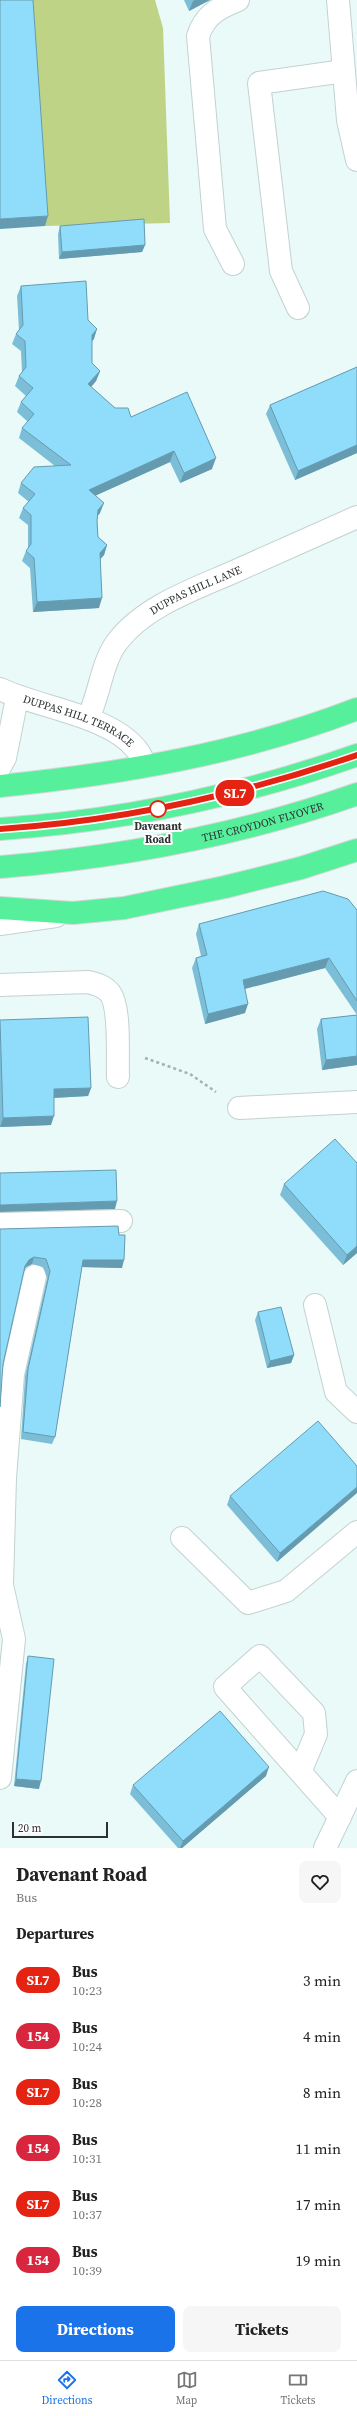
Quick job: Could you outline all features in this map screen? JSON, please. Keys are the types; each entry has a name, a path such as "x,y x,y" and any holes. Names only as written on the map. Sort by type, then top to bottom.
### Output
{"highway":[{"path":"0,786 65,780 205,755 265,740 357,709"},
{"path":"0,829 48,826 207,800 269,784 357,755"},
{"name":"THE CROYDON FLYOVER","path":"0,867 78,860 205,839 266,824 357,794"},
{"path":"0,908 73,913 124,908 225,887 301,868 357,850"}],"street":[{"path":"233,264 214,229 198,36 207,16 238,0"},
{"path":"338,0 348,120 357,160"},
{"path":"298,308 281,271 259,83 344,72"},
{"name":"DUPPAS HILL LANE","path":"88,718 95,704 106,662 117,642 149,614 186,593 357,517"},
{"path":"0,767 5,758 9,694"},
{"name":"DUPPAS HILL TERRACE","path":"9,694 88,718 128,742 138,750 145,766"},
{"path":"0,924 73,913"},
{"path":"0,984 88,982 102,985 110,994 115,1005 118,1068"},
{"path":"239,1108 357,1102"},
{"path":"0,1224 122,1221"},
{"path":"0,1778 14,1639 1,1585 5,1478 13,1374 35,1276"},
{"path":"315,1305 336,1392 357,1412"},
{"path":"182,1538 248,1603 286,1591 357,1532"},
{"path":"301,1770 316,1734 314,1714 260,1656 225,1687 301,1770 340,1816"},
{"path":"324,1848 357,1781"}],"path":[{"path":"118,1068 145,1058 190,1074 239,1108"}],"green space":[{"path":"28,0 155,0 163,28 170,223 45,226"}],"building":[{"path":"0,0 33,0 48,216 0,219"},
{"path":"144,219 145,245 62,252 60,226"},
{"path":"86,281 88,320 97,329 92,335 92,363 100,371 88,384 115,408 128,408 131,417 187,392 216,458 184,473 174,451 89,490 104,503 98,510 97,522 98,537 107,545 100,553 102,598 37,602 34,558 26,551 31,544 31,515 23,508 35,494 21,483 34,467 71,465 22,428 34,414 21,402 33,388 19,376 26,367 25,341 16,334 23,325 21,286"},
{"path":"357,367 357,445 298,471 270,405"},
{"path":"323,891 348,899 357,910 357,1001 329,958 243,980 248,1004 208,1014 196,958 207,955 199,924"},
{"path":"357,1015 357,1056 326,1060 321,1019"},
{"path":"88,1017 91,1088 54,1089 54,1116 3,1118 0,1020"},
{"path":"335,1139 357,1163 357,1246 347,1255 284,1184"},
{"path":"116,1170 117,1201 0,1205 0,1173"},
{"path":"118,1226 119,1235 125,1235 124,1260 83,1260 55,1437 23,1432 28,1369 50,1271 46,1259 34,1257 29,1260 25,1266 3,1364 0,1407 0,1229"},
{"path":"281,1307 294,1355 270,1361 258,1312"},
{"path":"318,1421 357,1466 357,1487 280,1553 230,1496"},
{"path":"28,1656 54,1659 41,1781 16,1779"},
{"path":"220,1711 269,1767 183,1841 133,1785"}],"bus line":[{"name":"SL7","path":"0,829 48,826 158,809 214,798 269,784 357,755"}],"place":[{"name":"Davenant Road","path":"158,809"}]}
